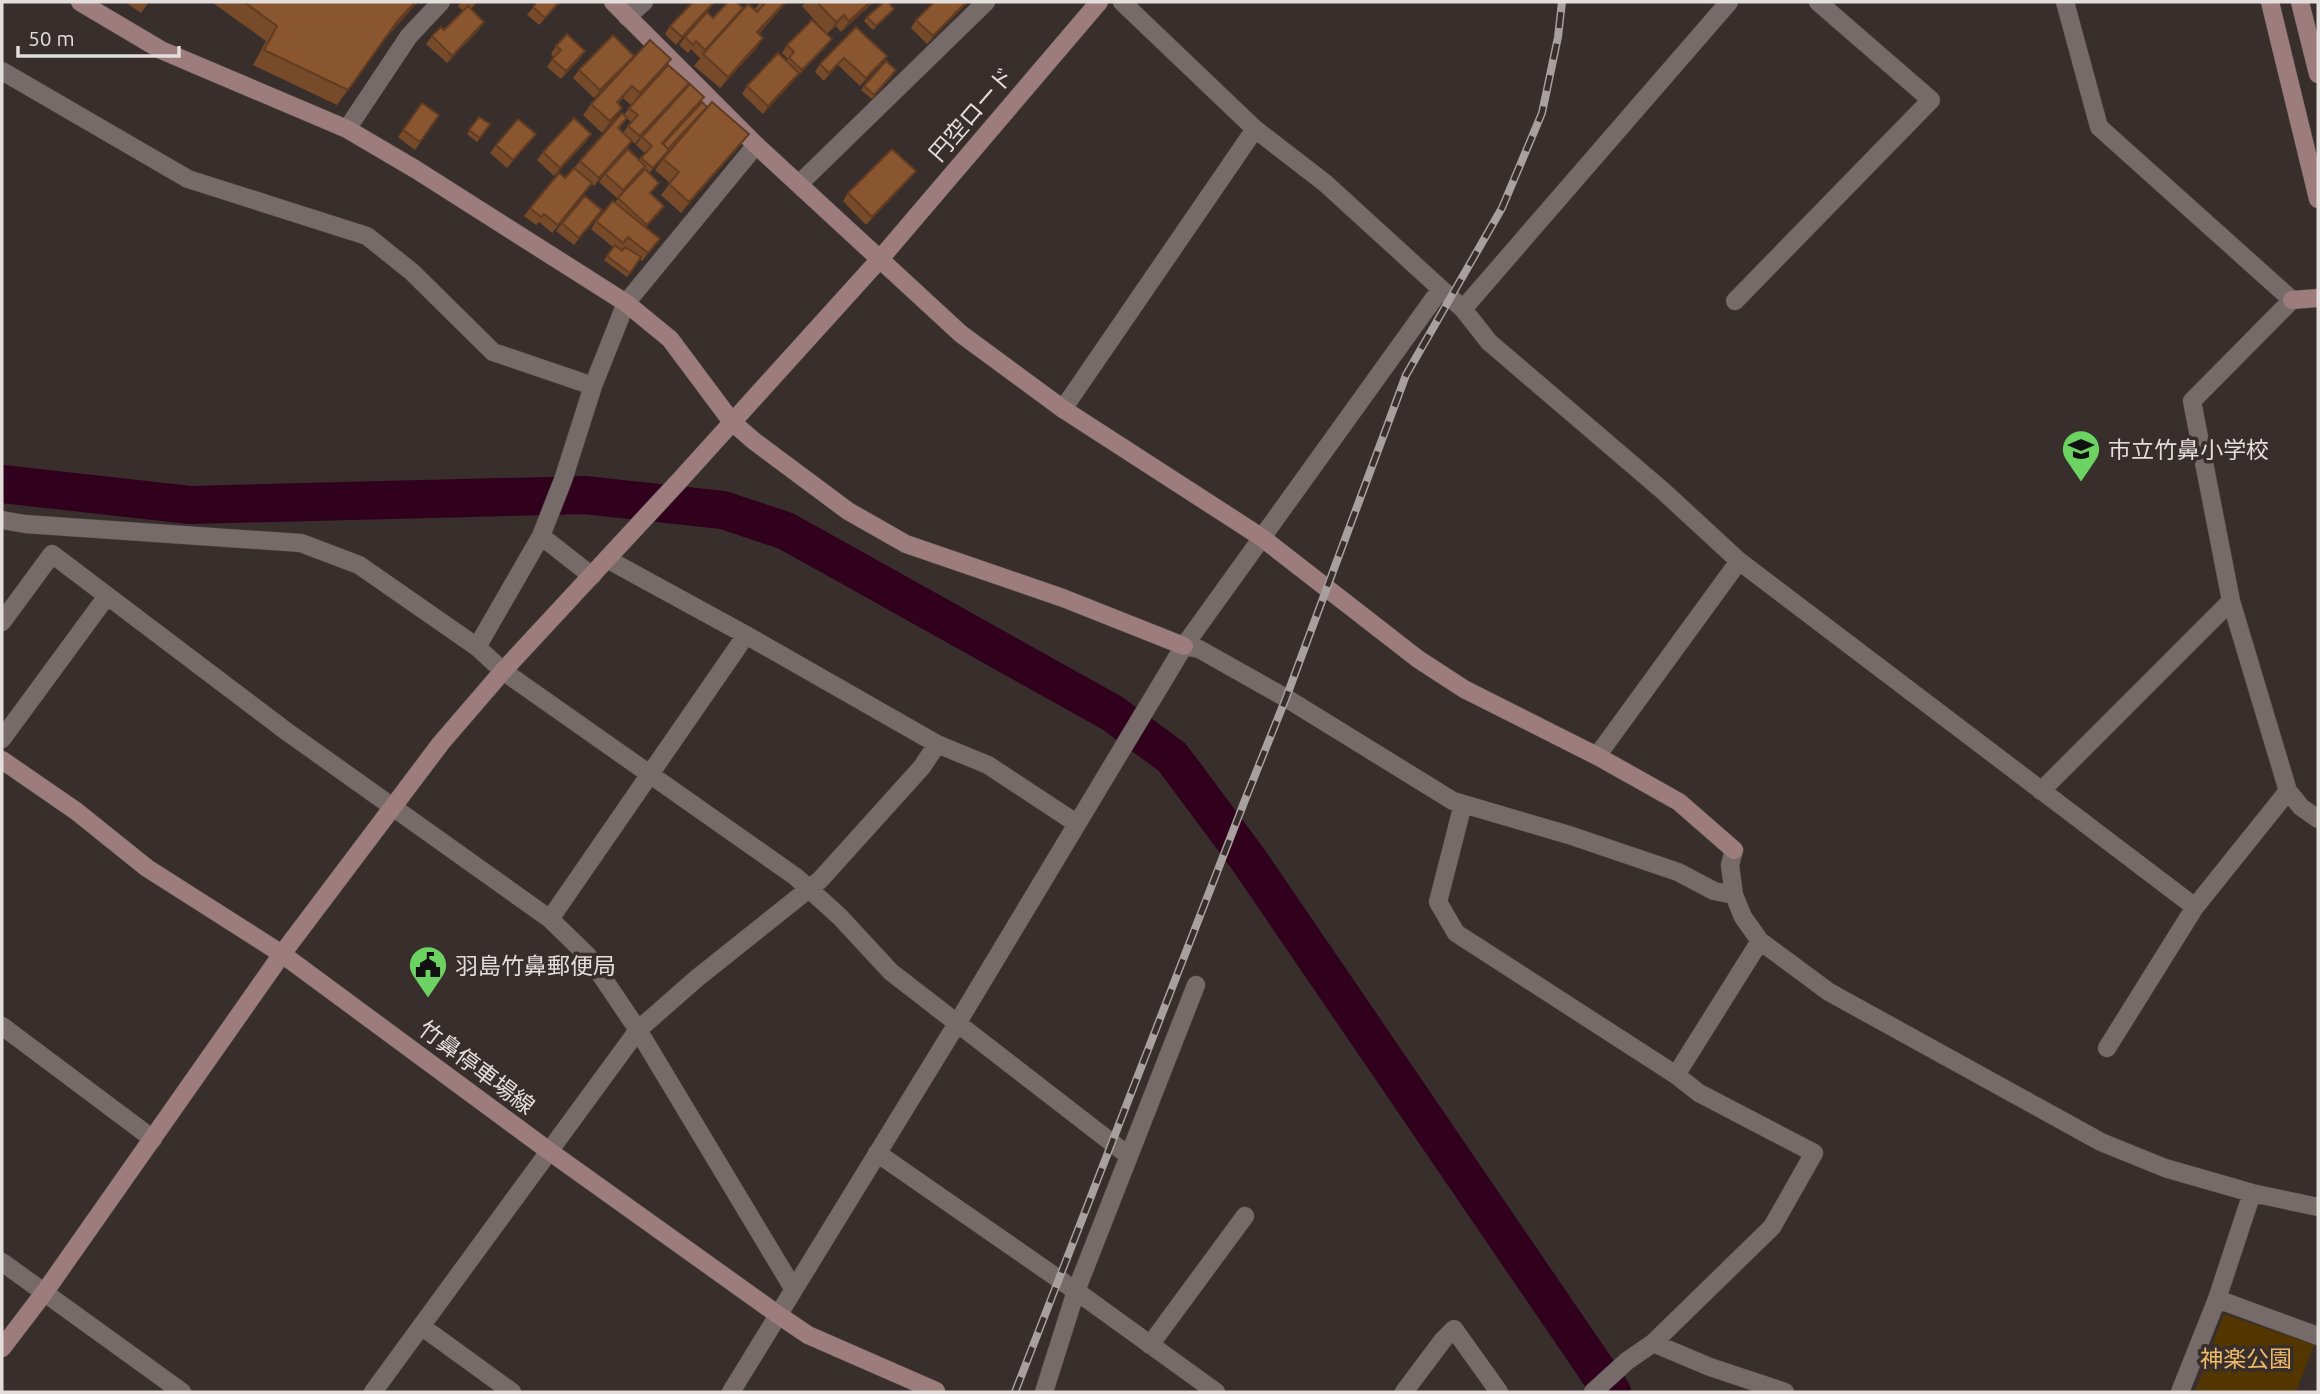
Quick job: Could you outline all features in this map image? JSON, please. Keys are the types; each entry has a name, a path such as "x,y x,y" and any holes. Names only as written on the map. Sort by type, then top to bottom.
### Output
{"street":[{"path":"80,2 161,51 347,129 626,303 670,339 733,422 754,441 848,511 906,544 1063,598 1184,646 1199,649 1286,698 1453,801 1678,872 1714,891 1734,895"},
{"path":"347,129 409,36 441,2"},
{"path":"613,2 756,145 961,334 1063,409 1261,537 1418,659 1452,682 1597,756 1679,802 1734,850 1730,865 1734,895 1743,918 1760,941 1829,992 2101,1142 2165,1168 2252,1193 2318,1207"},
{"path":"628,17 644,2"},
{"path":"799,184 986,2"},
{"name":"円空ロード","path":"2,1348 44,1293 282,954 441,743 503,671 880,258 1099,2"},
{"path":"1122,2 1255,129 1325,183 1462,309 1489,342 1662,490 1739,561 2195,906"},
{"path":"1462,309 1729,2"},
{"path":"1735,301 1931,100 1818,2"},
{"path":"2065,2 2099,127 2291,300"},
{"path":"2270,2 2318,199"},
{"path":"2300,2 2318,74"},
{"path":"2,71 188,179 367,236 412,272 493,352 593,386"},
{"path":"1063,409 1255,129"},
{"path":"477,647 541,536 563,480 593,386 626,303 756,145"},
{"path":"731,1392 958,1023 1184,646 1440,290"},
{"path":"2318,298 2291,300 2192,401 2231,601 2288,792 2318,820"},
{"path":"2,520 25,524 301,543 359,565 477,647 503,671 809,887 891,972 1129,1156"},
{"path":"25,524 52,554 286,731 550,919 588,956 638,1030 793,1288"},
{"path":"541,536 592,576"},
{"path":"2,622 52,554"},
{"path":"607,559 937,744 988,765 1076,823"},
{"path":"1597,756 1739,561"},
{"path":"2,738 107,596"},
{"path":"2040,791 2231,601"},
{"path":"550,919 746,635"},
{"path":"373,1392 638,1030 696,979 820,880 922,767 937,744"},
{"name":"竹鼻停車場線","path":"2,760 76,811 147,868 282,954 549,1151 808,1335 936,1391"},
{"path":"2106,1048 2195,906 2288,792"},
{"path":"1463,804 1438,902 1457,933 1676,1075 1699,1093 1814,1153 1772,1227 1653,1343 1627,1361 1595,1391"},
{"path":"1676,1075 1760,941"},
{"path":"1044,1392 1076,1291 1196,985"},
{"path":"2,1026 153,1139"},
{"path":"877,1153 1216,1392"},
{"path":"2180,1392 2217,1299 2252,1193"},
{"path":"1150,1345 1245,1216"},
{"path":"2,1262 182,1392"},
{"path":"2217,1299 2318,1336"},
{"path":"421,1326 512,1392"},
{"path":"1404,1392 1454,1329 1499,1392"},
{"path":"1653,1343 1710,1367 1785,1392"}],"green space":[{"name":"神楽公園","path":"2224,1314 2314,1345 2296,1392 2195,1392"}],"building":[{"path":"244,2 415,2 396,23 348,90 264,50 277,26"},
{"path":"537,2 559,2 545,18 533,7"},
{"path":"693,2 714,2 682,37 670,26"},
{"path":"728,2 736,2 743,8 705,50 696,41 693,45 685,37 707,12 713,18"},
{"path":"766,2 785,2 757,32 763,38 728,77 703,54 748,4 757,12"},
{"path":"817,2 870,2 849,21 844,15 836,22"},
{"path":"884,2 888,2 894,9 876,26 867,17"},
{"path":"934,2 966,2 933,36 916,20"},
{"path":"468,6 484,22 452,56 432,36 441,27 444,30"},
{"path":"812,20 832,39 802,70 789,58 794,52 787,45"},
{"path":"856,27 887,56 866,78 844,58 829,73 820,64"},
{"path":"567,34 585,51 566,71 552,59 561,50 556,46"},
{"path":"613,35 634,56 600,90 579,70"},
{"path":"650,40 671,59 640,93 632,86 617,102 622,108 610,121 591,104"},
{"path":"778,53 799,73 768,106 747,86"},
{"path":"886,61 896,70 874,95 864,86"},
{"path":"668,65 689,83 640,136 628,126 638,115 629,108"},
{"path":"690,84 704,97 662,143 669,150 653,168 641,158 652,146 642,137"},
{"path":"702,102 707,107 668,149 663,144"},
{"path":"712,102 749,134 689,202 669,184 679,172 663,159"},
{"path":"422,103 439,115 420,142 403,130"},
{"path":"622,113 627,118 618,128 632,141 599,178 580,161"},
{"path":"479,117 490,124 480,138 469,130"},
{"path":"574,118 591,134 560,168 543,152"},
{"path":"518,119 536,134 513,160 496,145"},
{"path":"628,149 645,166 623,190 605,174"},
{"path":"892,149 916,171 872,217 848,193"},
{"path":"574,168 592,183 558,225 544,214 541,217 530,208 559,173 565,178"},
{"path":"645,169 659,183 650,193 664,206 647,225 618,198"},
{"path":"585,196 602,210 579,238 562,223"},
{"path":"613,201 660,239 648,253 628,237 623,243 596,221"},
{"path":"615,245 622,251 625,247 641,257 630,273 607,256"}],"waterway":[{"path":"2,484 190,505 584,495 723,510 786,531 1112,713 1172,757 1248,859 1612,1392"}],"railway":[{"path":"1015,1392 1286,698 1406,375 1502,208 1542,113 1558,37 1562,2"}],"place":[{"name":"市立竹鼻小学校","path":"2081,483"},
{"name":"羽島竹鼻郵便局","path":"428,999"}]}
